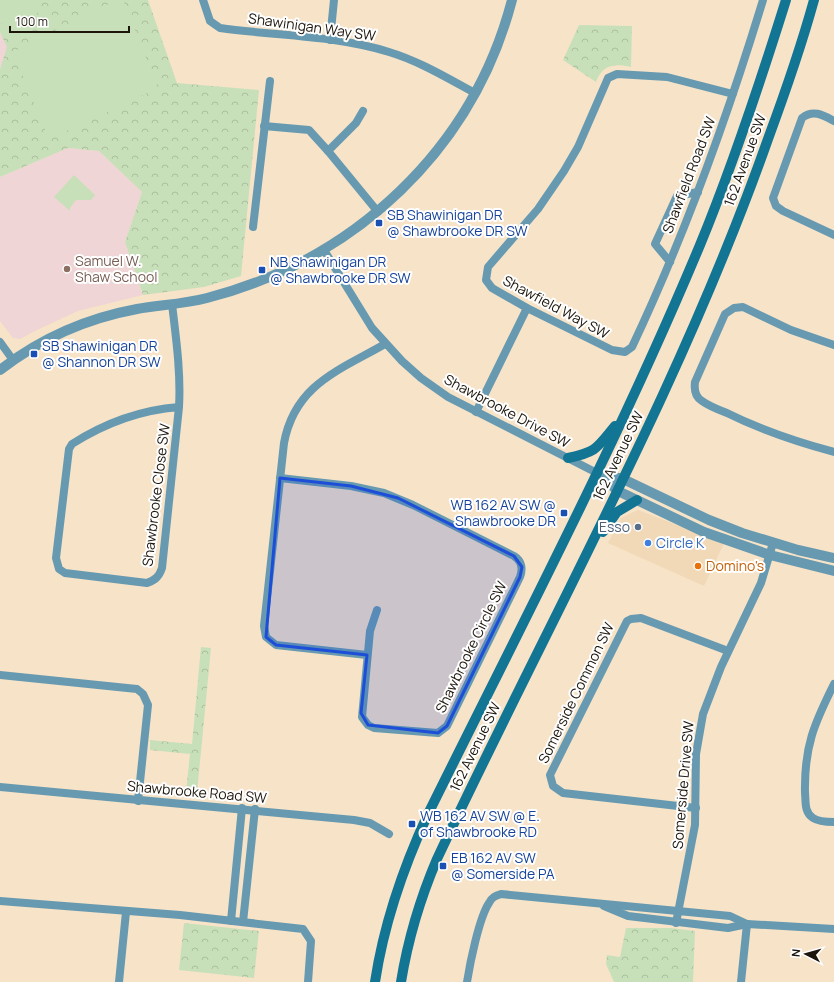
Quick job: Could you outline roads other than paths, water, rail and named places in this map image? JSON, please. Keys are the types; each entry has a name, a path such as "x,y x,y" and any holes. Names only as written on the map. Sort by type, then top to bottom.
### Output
{"main road":[{"name":"162 Avenue SW","path":"375,982 381,947 391,906 416,840 597,473 671,312 714,209 754,101 786,0"},
{"name":"162 Avenue SW","path":"401,982 413,928 436,859 618,491 667,386 732,236 780,106 814,0"},
{"path":"568,458 590,453 598,447 626,411"},
{"path":"587,553 617,512 637,500"}],"street":[{"name":"Shawinigan Way SW","path":"203,0 210,21 220,28 330,40 372,47 404,57 475,93"},
{"path":"330,40 334,0"},
{"path":"0,370 13,360 67,330 96,320 120,312 205,298 257,283 302,263 324,250 378,212 427,162 450,133 475,93 500,39 512,0"},
{"name":"Shawfield Road SW","path":"625,352 632,347 670,262 698,192 733,94 763,0"},
{"name":"Shawfield Way SW","path":"625,352 612,350 527,308 492,288 486,280 487,270 538,209 564,171 578,147 608,78 617,74 667,77 733,94"},
{"path":"253,227 270,81"},
{"path":"328,151 356,124 363,111"},
{"path":"834,121 815,113 808,114 802,118 773,198 776,206 783,211 834,235"},
{"path":"264,126 309,130 378,212"},
{"path":"670,262 655,244 677,196 698,192"},
{"name":"Shawbrooke Drive SW","path":"324,250 366,319 385,344 426,382 448,397 476,412 597,473"},
{"name":"Shawbrooke Close SW","path":"172,304 178,361 179,408 160,574 156,579 146,583 65,573 59,569 56,558 69,449 79,440 109,424 139,414 179,408"},
{"path":"834,345 791,330 743,307 734,308 725,314 694,387 695,393 702,401 742,421 793,441 834,452"},
{"path":"476,412 527,308"},
{"path":"0,342 13,360"},
{"path":"367,654 276,645 266,637 264,626 280,478 286,434 290,420 301,401 312,388 327,376 385,344"},
{"path":"597,473 623,479 709,520 773,543 834,558"},
{"path":"597,473 618,491 704,532 770,555 834,571"},
{"name":"Shawbrooke Circle SW","path":"280,478 351,486 398,498 514,556 521,564 522,572 520,577 447,726 442,731 430,734 374,728 364,721 361,713 367,654 370,631 378,610"},
{"name":"Somerside Drive SW","path":"676,923 692,841 696,808 696,754 701,722 709,693 761,583 773,543"},
{"name":"Somerside Common SW","path":"696,808 563,794 553,786 550,775 627,621 631,618 641,618 728,652"},
{"path":"0,675 136,689 144,694 148,705 138,801"},
{"path":"834,684 812,732 805,762 805,781 806,807 809,814 818,820 834,822"},
{"name":"Shawbrooke Road SW","path":"0,787 138,801 242,808 354,820 370,824 389,834"},
{"path":"231,920 242,808"},
{"path":"243,922 255,810"},
{"path":"467,982 474,947 488,905 496,896 506,894 600,905 627,905 679,910 730,916 747,924"},
{"path":"0,901 231,920 303,930 311,941 308,982"},
{"path":"600,905 628,916 676,923 728,928 747,924 834,929"},
{"path":"119,982 126,912"},
{"path":"741,982 747,924"}],"place":[{"name":"SB Shawinigan DR @ Shawbrooke DR SW","path":"379,223"},
{"name":"Samuel W. Shaw School","path":"67,269"},
{"name":"NB Shawinigan DR @ Shawbrooke DR SW","path":"262,270"},
{"name":"SB Shawinigan DR @ Shannon DR SW","path":"34,354"},
{"name":"WB 162 AV SW @ Shawbrooke DR","path":"564,513"},
{"name":"Esso","path":"638,527"},
{"name":"Circle K","path":"648,543"},
{"name":"Domino's","path":"698,566"},
{"name":"WB 162 AV SW @ E. of Shawbrooke RD","path":"412,824"},
{"name":"EB 162 AV SW @ Somerside PA","path":"443,866"}]}
